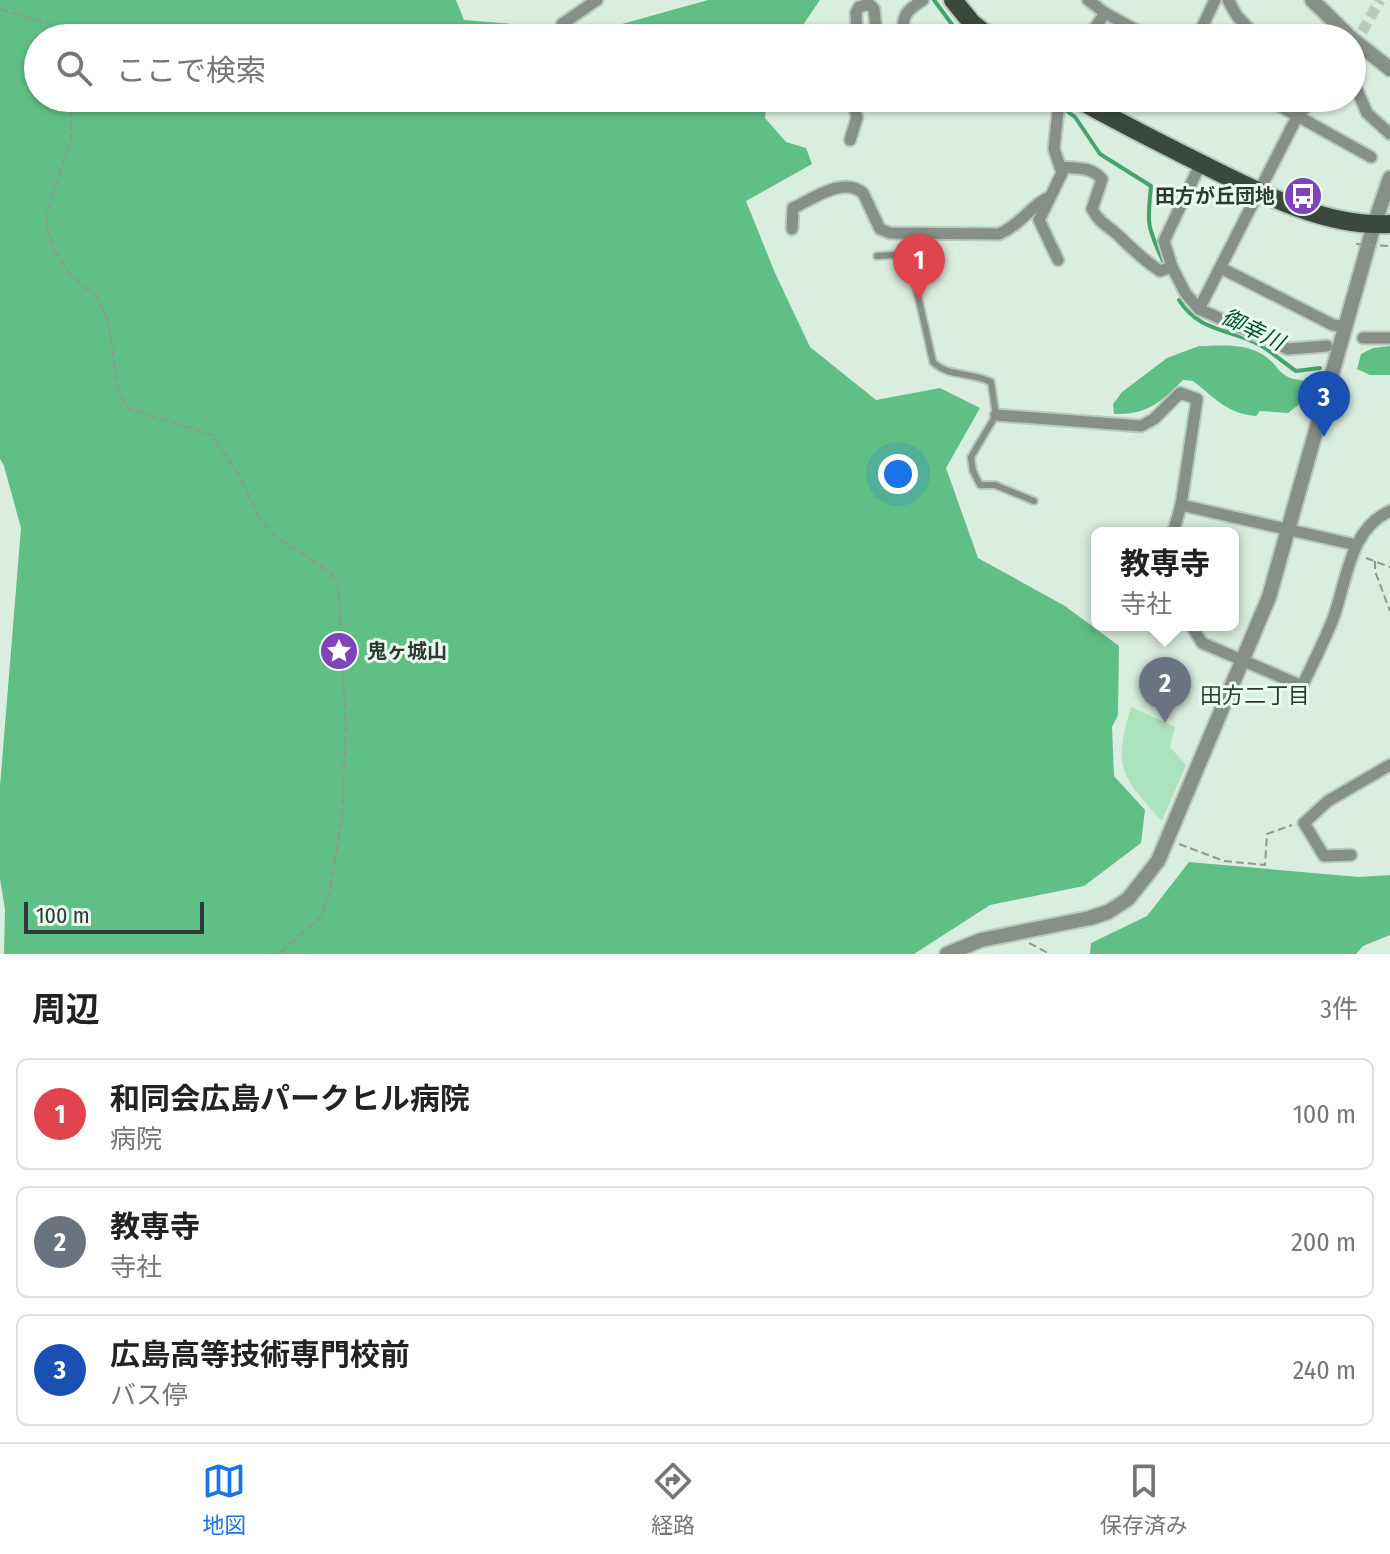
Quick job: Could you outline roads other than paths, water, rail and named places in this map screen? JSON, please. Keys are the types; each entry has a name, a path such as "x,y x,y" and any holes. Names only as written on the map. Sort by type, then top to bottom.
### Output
{"main road":[{"path":"953,0 973,24"},
{"path":"1103,112 1257,192 1336,218 1382,224"}],"street":[{"path":"562,24 597,0"},
{"path":"903,24 906,11 923,0"},
{"path":"1088,0 1125,24"},
{"path":"1204,24 1215,0"},
{"path":"1228,0 1245,24"},
{"path":"1312,0 1337,24"},
{"path":"856,24 859,7 869,4 874,9 876,24"},
{"path":"1098,24 1105,13"},
{"path":"1366,49 1390,69"},
{"path":"1366,109 1378,125 1390,134"},
{"path":"850,140 857,118 856,112"},
{"path":"1058,112 1054,149 1062,173 1039,220 1058,260"},
{"path":"1292,112 1371,157"},
{"path":"1199,309 1301,112"},
{"path":"1201,163 1164,241 1172,267 1186,294 1199,309 1288,349 1327,346"},
{"path":"1061,167 1086,168 1096,173 1102,179 1092,209 1096,218 1117,234 1134,254 1160,271 1172,267"},
{"path":"947,954 981,940 1108,912 1128,899 1158,861 1269,597 1346,327 1382,224 1390,178"},
{"path":"792,229 793,208 838,187 859,188 880,229 890,233 999,234 1033,211 1042,199 1050,197"},
{"path":"1221,268 1333,325 1346,327"},
{"path":"1363,338 1390,338"},
{"path":"996,415 1141,426 1154,419 1180,393 1197,399 1181,505 1175,527"},
{"path":"1181,505 1291,528 1355,550"},
{"path":"1195,631 1202,643 1302,686 1332,621 1355,550 1367,528 1390,511"},
{"path":"1351,855 1324,856 1304,823 1328,801 1390,765"}],"lane":[{"path":"877,256 894,255 911,265 933,362 940,370 979,376 991,382 996,415 971,457 980,485 995,485 1034,501"}],"waterway":[{"name":"御幸川","path":"934,0 952,24"},
{"name":"御幸川","path":"1068,112 1075,117 1100,154 1151,186 1150,225 1163,261"},
{"name":"御幸川","path":"1179,300 1196,319 1260,345 1296,371 1320,368"}],"tunnel":[{"path":"1366,25 1380,0"}],"place":[{"name":"田方が丘団地","path":"1303,196"},
{"name":"和同会広島パークヒル病院","path":"919,300"},
{"name":"広島高等技術専門校前","path":"1324,437"},
{"name":"鬼ヶ城山","path":"339,651"},
{"name":"教専寺","path":"1165,723"}],"district":[{"name":"田方二丁目","path":"1255,695"}]}
